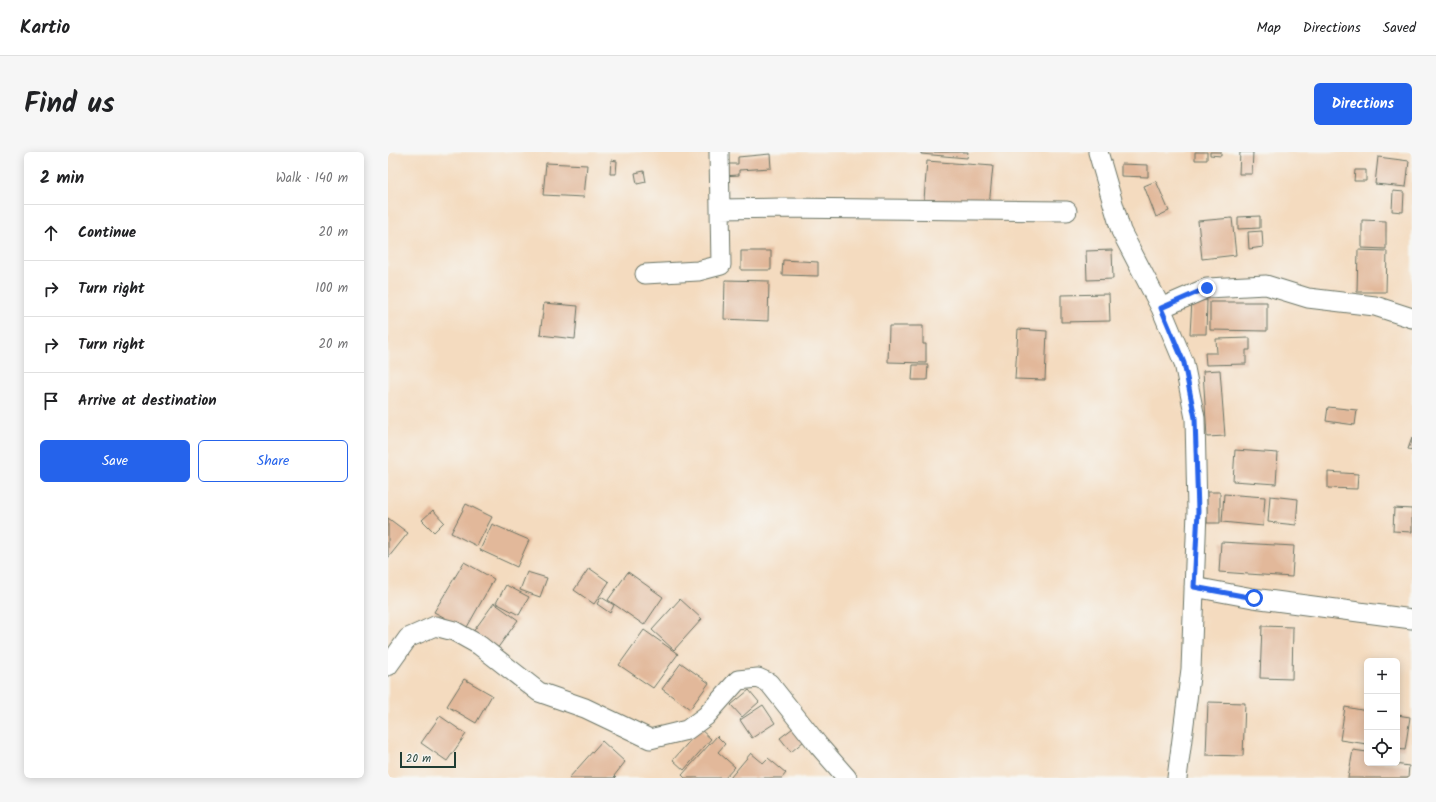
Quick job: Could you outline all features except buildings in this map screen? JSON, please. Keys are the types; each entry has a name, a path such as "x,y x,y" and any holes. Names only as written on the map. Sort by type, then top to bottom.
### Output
{"street":[{"path":"645,274 698,271 721,265 718,152"},
{"path":"1098,152 1121,231 1161,308 1184,363 1195,418 1198,511 1191,670 1177,778"},
{"path":"720,209 782,208 1067,211"},
{"path":"1161,308 1207,288 1266,285 1308,298 1375,306 1412,318"},
{"path":"1194,587 1254,598 1412,619"},
{"path":"388,666 408,638 435,626 454,631 479,645 539,692 584,708 650,740 687,730 706,716 738,680 758,678 769,683 819,746 847,778"}],"route":[{"path":"1207,288 1161,308 1184,363 1195,418 1198,511 1194,587 1254,598"}]}
